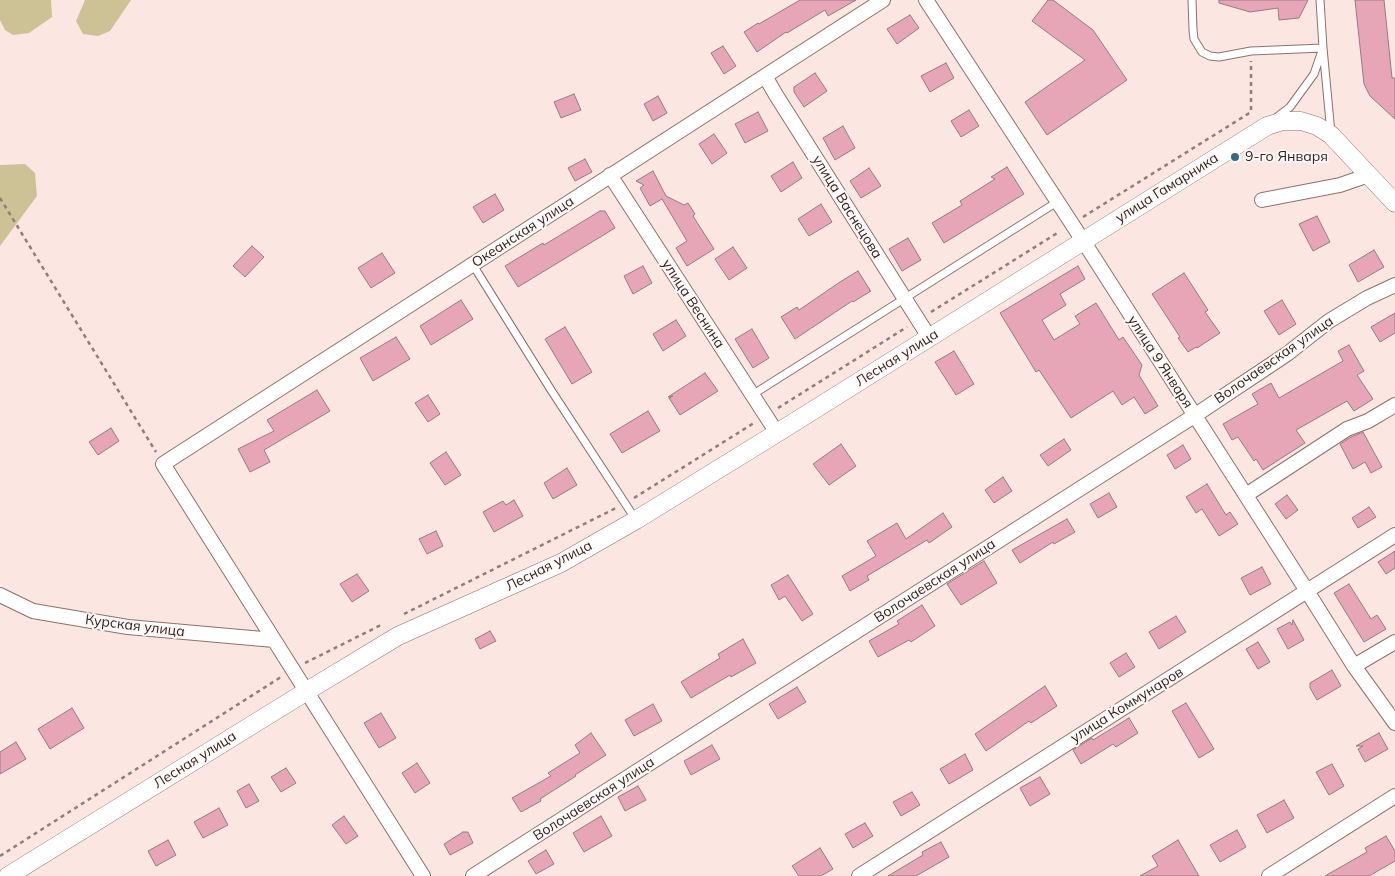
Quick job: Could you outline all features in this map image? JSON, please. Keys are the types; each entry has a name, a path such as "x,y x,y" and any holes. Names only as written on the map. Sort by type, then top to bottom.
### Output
{"street":[{"name":"Океанская улица","path":"163,464 883,0"},
{"name":"улица 9 Января","path":"926,0 1083,241 1354,666 1395,722"},
{"name":"улица Васнецова","path":"766,76 776,95 929,337"},
{"name":"улица Гамарника","path":"1083,241 1266,126 1283,121 1300,121 1317,126 1331,135 1395,203"},
{"name":"улица Веснина","path":"610,175 777,433"},
{"path":"1262,200 1340,185 1369,175"},
{"name":"Лесная улица","path":"8,876 398,636 561,563 636,520 1083,241"},
{"name":"Волочаевская улица","path":"473,876 1194,416 1287,354 1329,321 1395,284"},
{"path":"1246,495 1347,429 1368,421 1395,405"},
{"path":"163,464 423,876"},
{"name":"улица Коммунаров","path":"859,876 1395,535"},
{"name":"Курская улица","path":"0,595 33,611 128,627 274,640"},
{"path":"1354,666 1395,642"},
{"path":"1269,876 1395,796"}],"lane":[{"path":"1192,0 1194,39 1202,52 1210,56 1219,57 1251,51 1323,48"},
{"path":"1320,0 1331,135"},
{"path":"1266,126 1290,106 1314,74 1323,48"},
{"path":"752,395 1057,202"},
{"path":"473,265 551,390 636,520"}],"path":[{"path":"1251,51 1252,112"},
{"path":"0,198 163,464"}],"shaded area":[{"path":"0,0 51,0 52,17 29,33 13,35 5,30 0,20"},
{"path":"85,0 131,0 110,31 98,36 83,34 76,21"},
{"path":"25,164 35,173 37,196 0,246 0,165"}],"building":[{"path":"800,0 856,0 828,16 825,10 786,32 757,52 744,32"},
{"path":"1048,0 1053,0 1093,30 1127,80 1047,135 1025,102 1085,60 1032,21"},
{"path":"1219,0 1308,0 1299,18 1279,20 1278,8 1250,12 1219,3"},
{"path":"1355,0 1384,0 1392,78 1395,78 1395,119 1370,96 1364,84"},
{"path":"910,15 919,28 897,44 887,29"},
{"path":"723,46 736,66 724,74 711,53"},
{"path":"946,63 954,78 930,92 921,76"},
{"path":"815,73 827,91 804,107 794,92 794,87"},
{"path":"574,94 581,110 561,118 554,102"},
{"path":"658,96 667,113 653,121 644,104"},
{"path":"969,110 979,126 961,137 951,121"},
{"path":"758,112 768,131 745,143 735,124"},
{"path":"843,126 855,148 835,160 823,138"},
{"path":"714,134 727,153 712,164 699,144"},
{"path":"585,159 592,172 575,181 568,168"},
{"path":"793,162 802,178 781,192 771,176"},
{"path":"1007,167 1024,194 944,243 932,223 962,205 960,201 995,179 991,177"},
{"path":"869,168 881,186 861,198 850,181"},
{"path":"653,171 666,196 684,205 688,203 695,214 693,216 714,249 687,266 676,248 687,241 662,199 650,206 640,188 644,185 636,181"},
{"path":"495,194 504,210 483,223 473,207"},
{"path":"821,204 832,222 809,236 798,219"},
{"path":"600,211 605,211 615,228 518,287 505,266"},
{"path":"1317,216 1330,242 1313,251 1299,224"},
{"path":"908,238 921,260 902,271 889,249"},
{"path":"252,246 264,257 245,277 233,266"},
{"path":"733,247 747,268 729,280 715,259"},
{"path":"1374,250 1384,267 1358,282 1349,265"},
{"path":"382,253 395,273 371,288 358,268"},
{"path":"643,266 652,283 633,294 624,276"},
{"path":"1078,266 1085,279 1060,294 1066,305 1042,320 1054,340 1080,324 1075,316 1096,303 1119,340 1123,337 1142,365 1139,375 1158,406 1145,414 1134,397 1122,405 1113,391 1071,418 1039,370 1036,372 1000,313"},
{"path":"858,271 869,291 871,291 852,301 795,339 781,317 797,307 799,310"},
{"path":"1184,273 1208,310 1205,312 1220,333 1188,352 1152,294"},
{"path":"461,300 473,319 431,345 420,326"},
{"path":"1282,300 1296,324 1279,335 1264,311"},
{"path":"1395,313 1395,333 1380,342 1371,327"},
{"path":"676,320 686,336 663,351 653,334"},
{"path":"565,327 592,372 572,384 545,339"},
{"path":"752,329 769,358 753,368 735,339"},
{"path":"396,337 410,359 373,381 360,358"},
{"path":"1349,345 1364,371 1357,375 1373,399 1354,411 1347,401 1296,430 1305,443 1263,470 1256,459 1254,461 1238,437 1232,440 1223,424 1258,404 1252,394 1271,383 1279,398 1343,361 1338,351"},
{"path":"954,351 974,384 956,395 935,362"},
{"path":"705,373 718,391 680,415 669,398 673,396 668,397"},
{"path":"317,390 330,411 264,450 270,462 250,472 238,449 274,431 267,420"},
{"path":"428,395 440,414 428,422 415,403"},
{"path":"648,411 660,431 622,453 610,434"},
{"path":"111,428 119,441 98,455 89,442"},
{"path":"1363,432 1382,467 1371,473 1365,462 1353,469 1340,444"},
{"path":"1064,439 1071,450 1048,466 1040,455"},
{"path":"841,444 856,466 829,485 813,464"},
{"path":"1183,445 1191,459 1175,469 1167,455"},
{"path":"446,452 461,475 445,485 430,463"},
{"path":"567,468 577,485 553,499 544,483"},
{"path":"1003,477 1012,491 994,503 985,490"},
{"path":"1207,484 1226,515 1230,512 1238,524 1219,536 1202,509 1196,513 1186,497"},
{"path":"1109,493 1117,507 1098,518 1090,504"},
{"path":"1287,495 1298,510 1286,519 1275,504"},
{"path":"514,500 523,516 494,532 483,512 503,501 506,505"},
{"path":"1369,507 1376,517 1358,528 1352,518"},
{"path":"943,513 952,527 929,543 927,540 867,576 869,580 850,591 842,576 876,556 867,541 897,523 906,539"},
{"path":"1067,519 1075,532 1054,544 1053,542 1020,563 1012,550"},
{"path":"436,531 443,546 427,554 419,539"},
{"path":"1395,551 1395,568 1386,574 1378,562"},
{"path":"984,561 997,583 961,605 947,584"},
{"path":"1262,567 1271,584 1250,595 1241,578"},
{"path":"357,574 369,591 352,602 340,584"},
{"path":"788,575 813,614 802,621 785,596 779,600 771,585"},
{"path":"1349,584 1371,619 1377,615 1386,629 1364,642 1334,593"},
{"path":"922,605 935,626 911,642 909,640 878,657 869,641 899,624 897,621"},
{"path":"1176,616 1186,632 1159,649 1149,632"},
{"path":"1293,620 1304,640 1288,649 1277,629 1290,622 1292,625"},
{"path":"490,631 496,641 480,649 475,639"},
{"path":"743,639 756,663 731,677 730,675 691,698 681,682 720,658 718,654"},
{"path":"1258,642 1270,662 1258,669 1246,649"},
{"path":"1126,653 1135,667 1119,677 1110,663"},
{"path":"1332,670 1341,686 1317,700 1310,688 1310,683"},
{"path":"1045,686 1057,706 1031,723 1029,721 986,751 975,734"},
{"path":"797,687 806,702 778,719 769,704"},
{"path":"1186,703 1214,749 1199,758 1172,711"},
{"path":"653,704 662,721 634,736 625,720"},
{"path":"72,708 84,728 50,749 38,729"},
{"path":"381,713 396,738 379,748 364,723"},
{"path":"1129,718 1138,733 1116,747 1113,744 1081,764 1073,750"},
{"path":"591,733 606,755 540,799 541,801 521,812 512,798 551,776 548,773 580,753 575,745"},
{"path":"1379,733 1388,749 1365,762 1358,749 1363,746 1356,746"},
{"path":"16,742 26,759 0,774 0,752"},
{"path":"712,745 720,759 691,775 684,761"},
{"path":"965,754 973,770 949,784 940,769"},
{"path":"417,763 430,783 415,793 402,773"},
{"path":"1332,764 1344,786 1329,795 1316,772"},
{"path":"286,768 296,783 281,792 271,777"},
{"path":"1040,777 1050,794 1030,806 1020,788"},
{"path":"249,784 259,801 246,808 237,791"},
{"path":"638,786 646,800 625,811 618,797"},
{"path":"912,792 920,805 901,816 893,802"},
{"path":"1284,800 1294,818 1267,833 1257,815"},
{"path":"219,808 228,825 203,838 194,822"},
{"path":"344,816 358,836 346,844 332,825"},
{"path":"601,816 612,836 584,852 573,833"},
{"path":"865,823 873,836 853,848 845,834"},
{"path":"1237,830 1246,847 1220,862 1210,845"},
{"path":"463,832 468,832 473,843 450,855 444,844"},
{"path":"1386,836 1395,851 1395,861 1369,876 1325,876 1367,852 1365,848"},
{"path":"168,840 176,855 156,866 148,851"},
{"path":"1178,840 1199,876 1140,876 1158,866 1152,856"},
{"path":"941,842 949,857 916,876 888,876 923,855 922,852"},
{"path":"820,848 833,869 821,876 799,876 792,866"},
{"path":"546,850 554,864 536,874 528,861"}],"place":[{"name":"9-го Января","path":"1235,157"}]}
